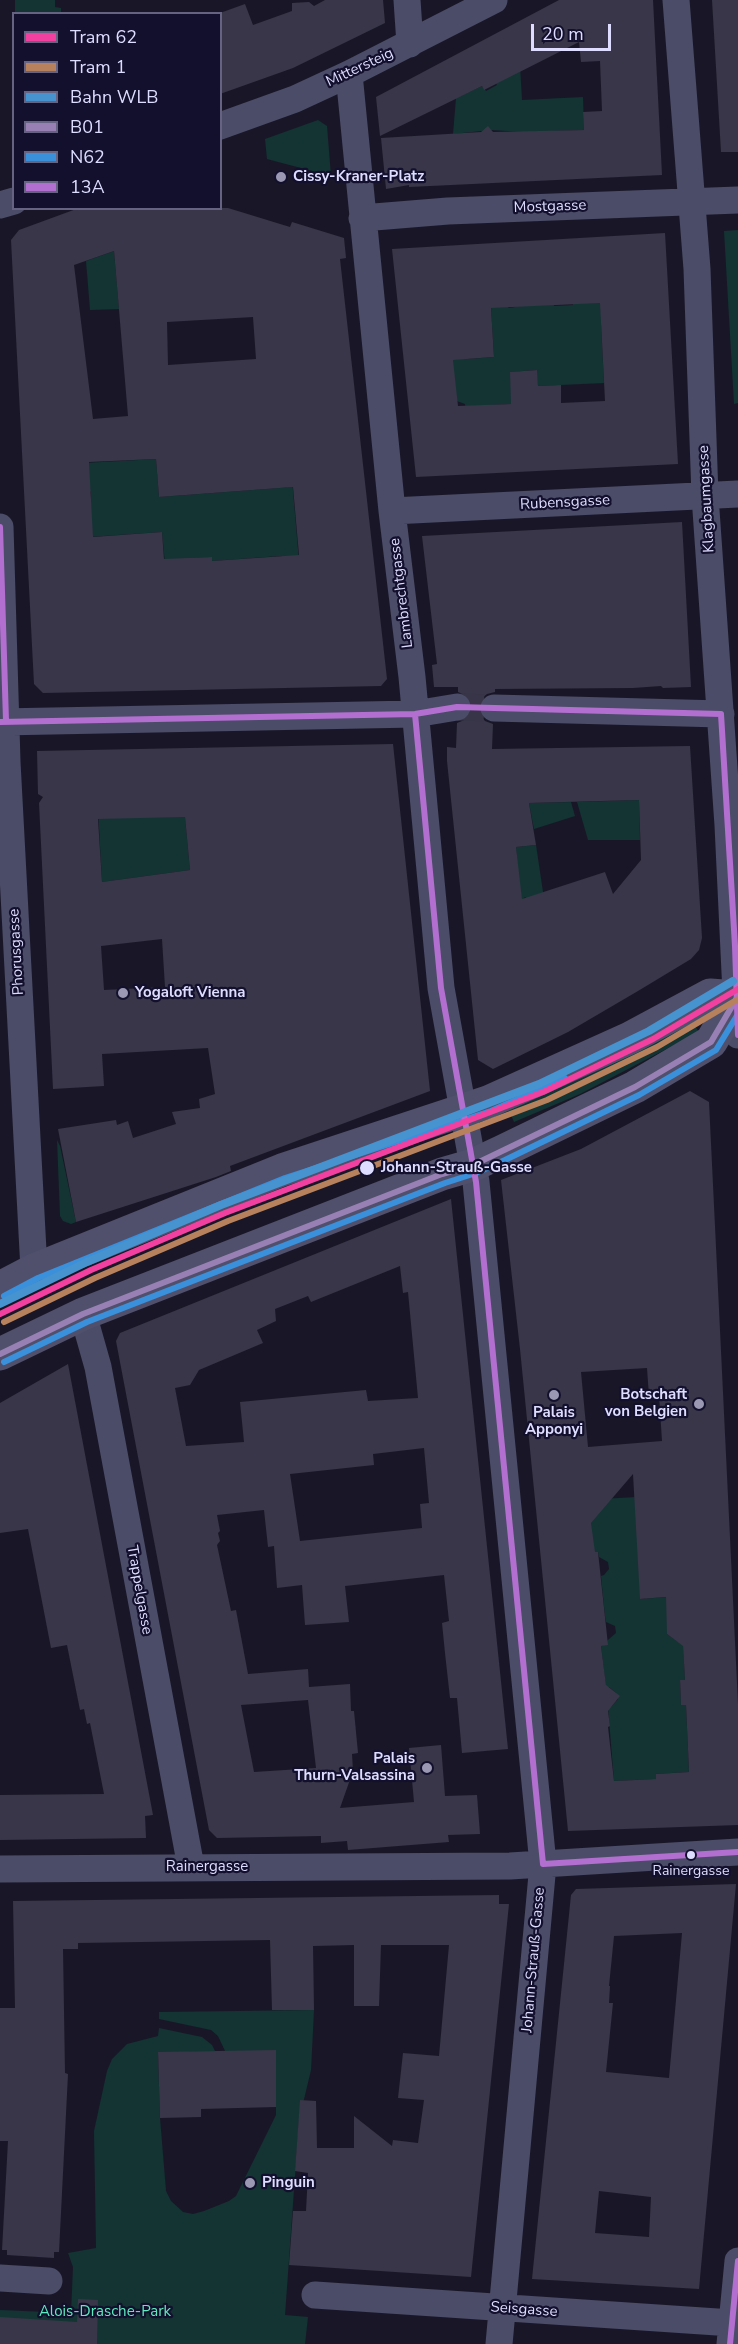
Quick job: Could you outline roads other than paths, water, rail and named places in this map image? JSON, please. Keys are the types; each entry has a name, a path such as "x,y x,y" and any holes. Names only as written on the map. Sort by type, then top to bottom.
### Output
{"main road":[{"path":"0,1288 34,1270 282,1170 488,1102 630,1038 710,995 737,997 711,1042 635,1087 473,1165 424,1180 83,1314 0,1354"}],"street":[{"path":"407,0 410,44"},
{"name":"Mittersteig","path":"222,125 295,99 410,44 494,0"},
{"name":"Klagbaumgasse","path":"676,0 697,269 705,496 721,714 738,1035"},
{"name":"Lambrechtgasse","path":"349,74 392,511 416,714 441,988 462,1111"},
{"name":"Mostgasse","path":"362,218 448,210 738,200"},
{"name":"Rubensgasse","path":"392,511 738,494"},
{"name":"Phorusgasse","path":"0,527 3,721 34,1270"},
{"path":"3,721 416,714 457,707"},
{"path":"494,708 721,714"},
{"name":"Johann-Strauß-Gasse","path":"462,1111 478,1194 543,1864 499,2344"},
{"name":"Trappelgasse","path":"83,1314 98,1367 191,1867"},
{"name":"Rainergasse","path":"0,1869 543,1864 738,1852"},
{"path":"731,2334 738,2261"},
{"path":"0,2278 49,2281"},
{"name":"Seisgasse","path":"315,2295 503,2308 731,2334"}],"tunnel":[{"path":"457,707 494,708"}],"tram line":[{"name":"62","path":"0,1314 91,1270 225,1213 543,1092 653,1039 738,989"},
{"name":"1","path":"4,1322 95,1278 228,1221 547,1100 657,1047 738,999"}],"rail line":[{"name":"WLB","path":"0,1304 87,1262 221,1205 539,1084 649,1031 733,981"}],"place":[{"name":"Cissy-Kraner-Platz","path":"281,177"},
{"name":"Yogaloft Vienna","path":"123,993"},
{"name":"Johann-Strauß-Gasse","path":"367,1168"},
{"name":"Palais Apponyi","path":"554,1395"},
{"name":"Botschaft von Belgien","path":"699,1404"},
{"name":"Palais Thurn-Valsassina","path":"427,1768"},
{"name":"Rainergasse","path":"691,1855"},
{"name":"Pinguin","path":"250,2183"}],"park label":[{"name":"Alois-Drasche-Park","path":"105,2312"}]}
